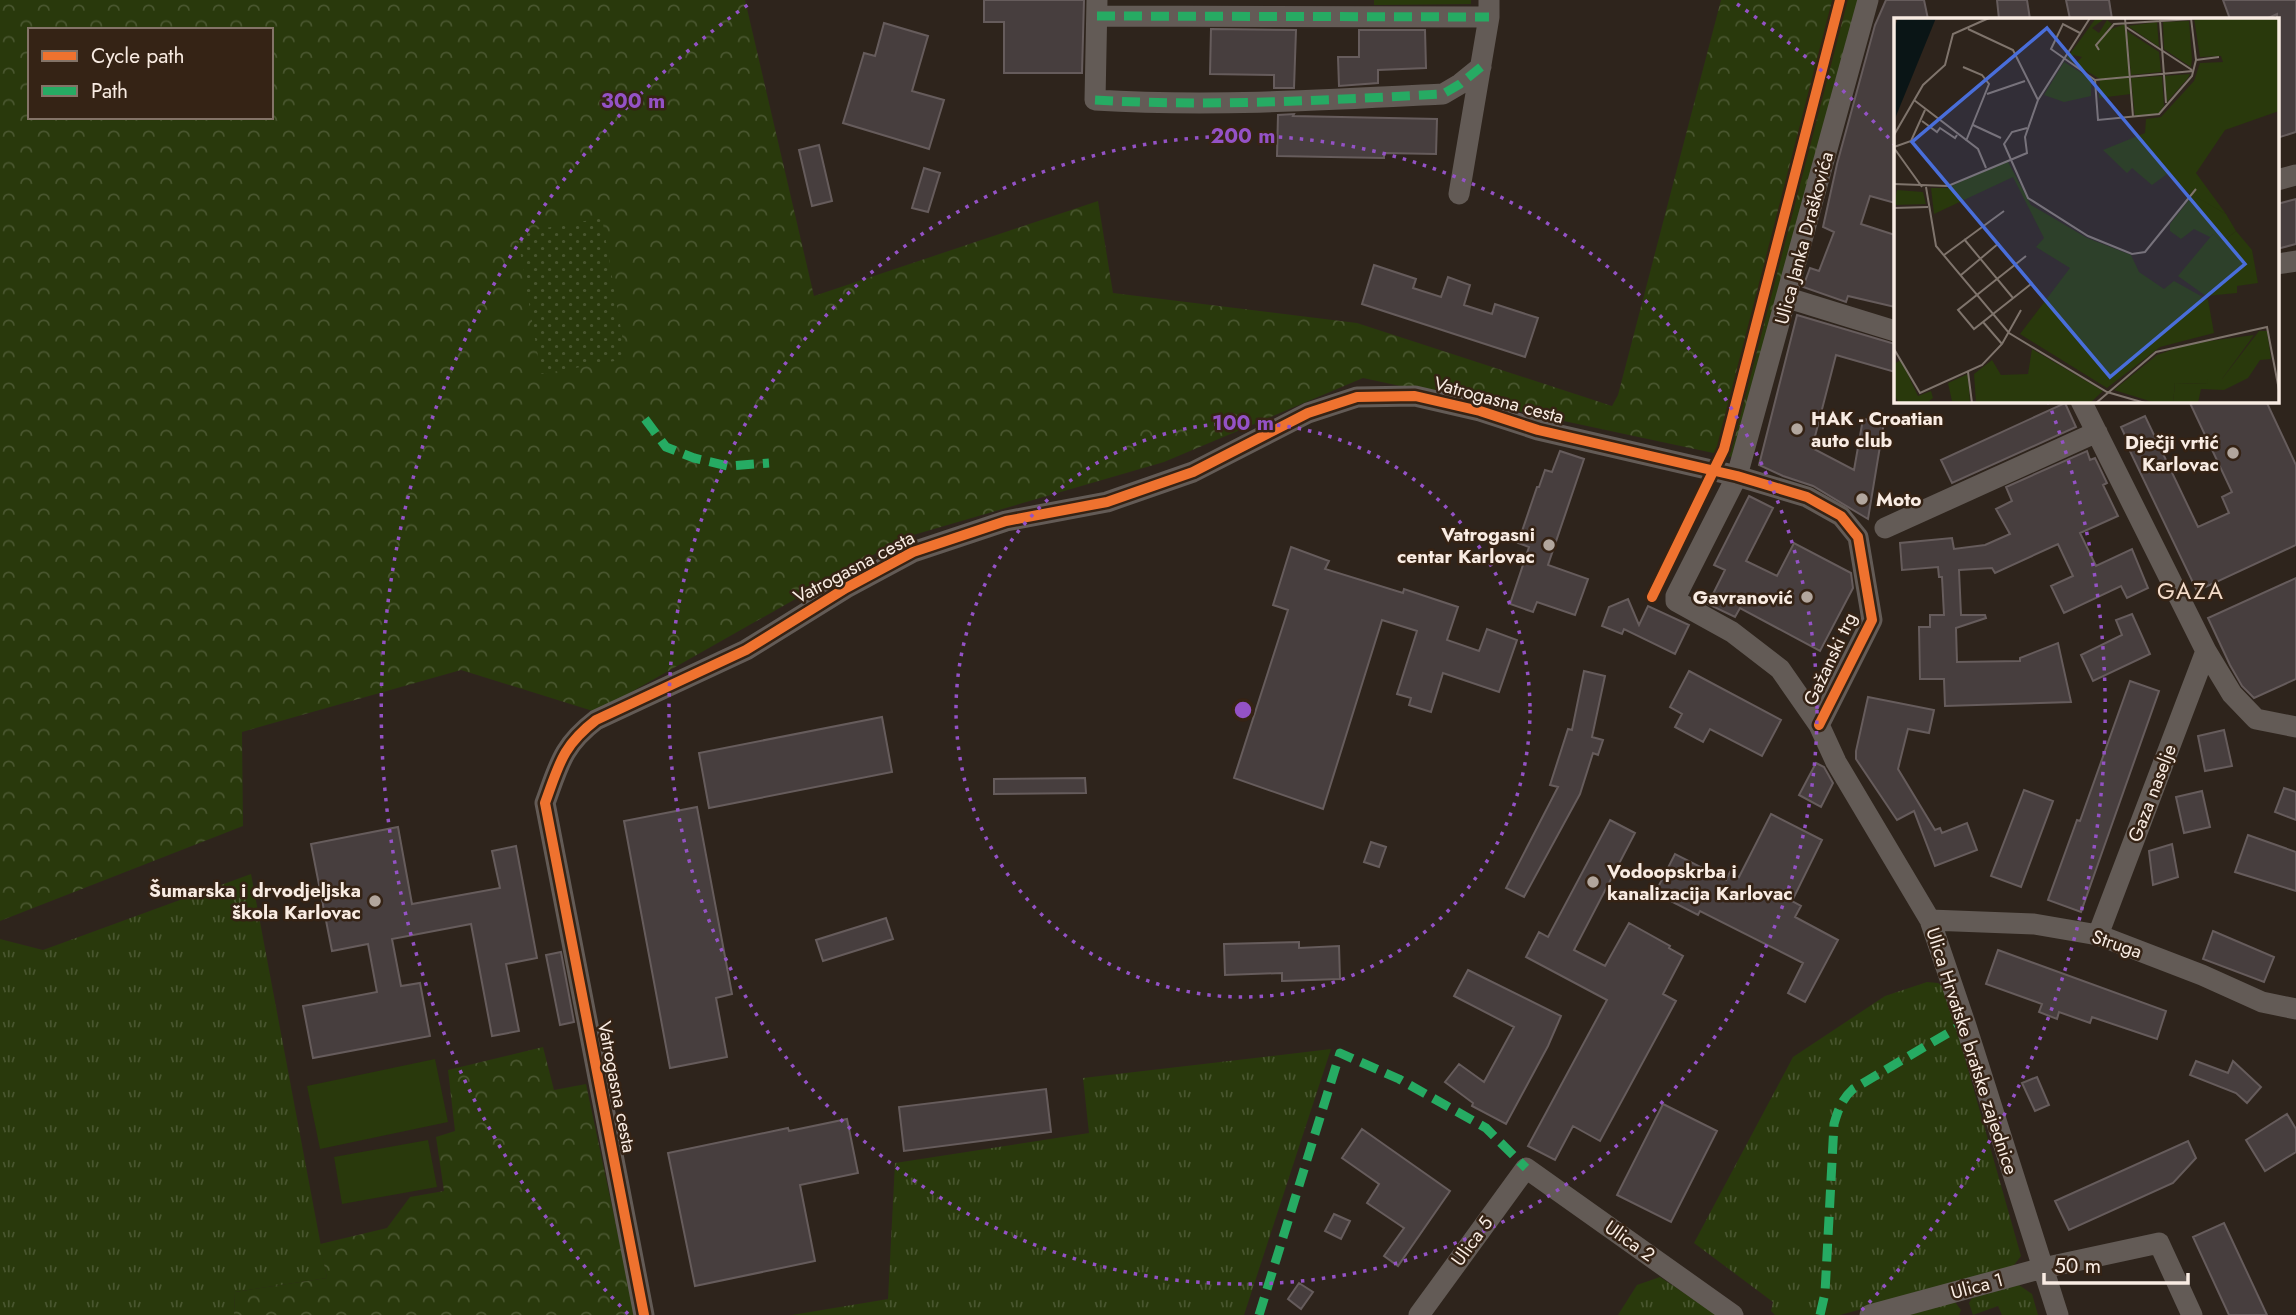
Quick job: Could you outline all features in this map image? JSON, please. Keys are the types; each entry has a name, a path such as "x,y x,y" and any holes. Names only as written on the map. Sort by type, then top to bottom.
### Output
{"street":[{"name":"Ulica Janka Draškovića","path":"1737,476 1868,0"},
{"path":"1459,194 1481,67 1489,8 1097,8 1095,100 1143,103 1227,102 1443,94 1481,67"},
{"path":"2278,180 2296,175"},
{"path":"2278,264 2296,261"},
{"path":"1787,298 1894,331"},
{"name":"Vatrogasna cesta","path":"644,1315 545,803 565,750 577,735 596,720 746,650 846,588 913,552 1006,521 1107,502 1193,472 1308,413 1357,397 1415,396 1480,411 1538,430 1737,476"},
{"path":"2082,402 2206,651 2232,694 2256,719 2296,727"},
{"path":"1885,528 2097,432"},
{"name":"Gažanski trg","path":"1737,476 1807,498 1841,516 1858,537 1872,620 1819,725 1780,669 1732,632 1676,601 1676,596 1737,476"},
{"name":"Gaza naselje","path":"2098,935 2206,651"},
{"name":"Ulica Hrvatske bratske zajednice","path":"1819,725 1836,762 1930,920 2058,1315"},
{"name":"Struga","path":"1930,920 2034,924 2098,935 2202,975 2262,1002 2296,1009"},
{"name":"Ulica 5","path":"1419,1315 1526,1168"},
{"name":"Ulica 2","path":"1526,1168 1733,1315"},
{"name":"Ulica 1","path":"1870,1315 2043,1268 2159,1243 2192,1315"}],"green space":[{"path":"0,0 745,0 814,296 1098,201 1113,293 1357,323 1612,406 1618,395 1721,0 1858,0 1732,457 1363,378 1164,462 903,538 596,712 461,670 242,732 243,826 0,921"},
{"path":"1374,0 1471,0 1471,4 1374,5"},
{"path":"602,218 626,359 541,374 517,233"},
{"path":"251,874 327,1278 235,1292 234,1315 0,1315 0,939 43,950"},
{"path":"1927,982 1938,983 1945,988 2021,1256 2014,1265 2005,1270 1840,1315 1775,1315 1771,1311 1773,1302 1694,1243 1793,1057 1885,996"},
{"path":"543,1047 554,1090 586,1084 635,1315 234,1315 235,1292 327,1278 320,1244 387,1228 410,1197 444,1191 436,1137 455,1131 448,1070"},
{"path":"1331,1049 1244,1315 792,1315 888,1299 895,1163 1089,1133 1083,1078"},
{"path":"435,1059 448,1122 320,1149 307,1086"},
{"path":"428,1140 437,1187 342,1204 334,1157"},
{"path":"1660,1277 1717,1315 1618,1315 1637,1285"},
{"path":"2019,1285 2032,1294 2038,1315 2002,1315 1998,1306 1973,1315 1969,1303 1972,1298"},
{"path":"1955,1302 1961,1310 1959,1315 1904,1315"}],"building":[{"path":"984,0 1084,0 1082,73 1004,73 1004,22 984,22"},
{"path":"1886,0 1924,0 1928,18 1894,18 1894,203 1870,196 1861,224 1894,235 1894,307 1848,296 1846,302 1803,287 1810,268 1819,271 1834,232 1823,227 1837,164 1875,25"},
{"path":"1997,0 2027,0 2030,18 1999,18"},
{"path":"2066,0 2109,0 2112,18 2070,18"},
{"path":"2223,0 2296,0 2296,132 2278,138 2277,14 2268,18 2230,18"},
{"path":"884,23 928,36 912,91 944,100 929,149 843,123 864,53 875,56"},
{"path":"1211,29 1296,30 1294,88 1274,88 1274,75 1210,74"},
{"path":"1359,30 1425,30 1426,68 1378,70 1378,83 1339,86 1338,57 1359,57"},
{"path":"1294,114 1293,116 1437,119 1436,154 1384,153 1384,158 1277,156 1278,115"},
{"path":"819,145 832,201 812,206 799,150"},
{"path":"924,168 940,173 928,212 912,208"},
{"path":"2296,199 2296,244 2278,249 2278,204"},
{"path":"1374,265 1416,279 1413,288 1441,297 1448,277 1470,285 1464,305 1492,314 1495,304 1538,318 1525,357 1362,304"},
{"path":"1797,315 1894,344 1894,372 1836,355 1812,448 1854,470 1863,419 1884,422 1868,519 1813,486 1759,465"},
{"path":"2189,402 2266,402 2296,465 2296,545 2197,591 2121,427 2145,416 2198,527 2229,513 2222,497 2232,492"},
{"path":"2065,403 2076,427 1952,483 1941,460"},
{"path":"1560,451 1584,459 1548,565 1588,579 1575,615 1537,602 1533,612 1510,604 1529,547 1518,543 1537,487 1545,470 1552,472"},
{"path":"2087,451 2090,460 2095,458 2107,483 2103,485 2118,516 2080,533 2096,566 2132,549 2148,588 2127,598 2121,586 2064,613 2051,586 2073,576 2058,544 1995,573 1992,568 1959,570 1961,615 1985,615 1986,618 1956,628 1957,662 2020,661 2020,658 2058,643 2071,702 1945,706 1944,679 1920,679 1919,627 1930,627 1930,615 1944,615 1942,577 1939,577 1938,567 1902,570 1900,543 1952,538 1954,549 1985,545 2010,534 1996,509 2012,501 2006,487"},
{"path":"1749,496 1773,508 1746,561 1777,576 1794,543 1851,573 1853,588 1820,651 1740,608 1735,617 1708,604 1725,570 1714,565"},
{"path":"1291,547 1329,561 1325,569 1403,593 1404,589 1458,607 1447,640 1479,651 1487,629 1517,640 1499,692 1443,673 1431,712 1409,705 1411,698 1397,694 1417,631 1382,620 1323,809 1234,778 1288,610 1273,605"},
{"path":"2296,578 2296,679 2254,698 2242,686 2208,618"},
{"path":"1628,599 1639,625 1648,606 1689,625 1675,654 1624,629 1622,634 1602,626 1609,607"},
{"path":"2132,614 2150,654 2093,681 2081,655 2122,635 2116,620"},
{"path":"1584,671 1605,676 1592,737 1603,740 1598,755 1593,753 1580,794 1524,897 1506,888 1558,787 1550,785 1568,729 1572,730"},
{"path":"1689,671 1781,720 1762,756 1710,729 1703,742 1675,727 1682,714 1670,707"},
{"path":"2130,681 2159,691 2081,912 2048,900 2077,820 2080,821"},
{"path":"1868,697 1934,710 1929,733 1908,729 1898,769 1935,830 1940,828 1942,833 1967,823 1977,850 1935,866 1914,811 1897,820 1856,759"},
{"path":"882,717 892,772 709,808 699,753"},
{"path":"2224,730 2232,766 2205,771 2198,736"},
{"path":"1816,763 1824,767 1833,783 1821,807 1799,795"},
{"path":"1085,778 1086,793 994,794 994,779"},
{"path":"2284,788 2296,792 2296,820 2275,812"},
{"path":"2024,790 2053,801 2021,887 1991,876"},
{"path":"2202,791 2210,827 2184,833 2176,797"},
{"path":"697,807 732,994 716,998 727,1057 670,1068 624,821"},
{"path":"1771,814 1822,840 1792,901 1801,906 1795,917 1838,940 1805,1002 1788,993 1803,963 1700,911 1698,915 1655,893 1675,854 1726,880 1730,872 1739,877"},
{"path":"1610,820 1635,833 1574,950 1605,966 1629,923 1683,956 1663,994 1676,1001 1600,1141 1573,1126 1555,1160 1528,1146 1607,1000 1526,957 1539,932 1548,937"},
{"path":"398,827 412,904 500,888 492,851 516,846 537,958 506,964 519,1031 492,1036 471,924 392,939 401,986 420,983 430,1036 313,1058 303,1006 377,992 368,944 332,951 311,844"},
{"path":"2248,835 2296,852 2296,891 2235,872"},
{"path":"1371,842 1386,847 1379,867 1364,862"},
{"path":"2172,844 2178,877 2153,885 2149,851"},
{"path":"886,918 893,939 823,961 816,940"},
{"path":"2213,931 2274,957 2264,982 2203,959"},
{"path":"1299,942 1299,948 1339,946 1340,979 1282,981 1282,973 1225,975 1224,944"},
{"path":"1998,950 2166,1011 2157,1039 2092,1017 2090,1023 2059,1012 2057,1019 2039,1012 2042,1004 1986,984"},
{"path":"561,952 574,1022 560,1025 546,955"},
{"path":"1468,970 1561,1016 1506,1124 1472,1106 1473,1103 1445,1082 1459,1064 1484,1082 1514,1027 1454,996"},
{"path":"2196,1061 2228,1073 2233,1061 2261,1087 2247,1103 2236,1093 2190,1075"},
{"path":"2037,1077 2049,1105 2035,1111 2022,1083"},
{"path":"1046,1089 1051,1132 904,1151 899,1107"},
{"path":"1663,1104 1717,1131 1671,1222 1617,1195"},
{"path":"2287,1114 2296,1129 2296,1152 2265,1171 2246,1140"},
{"path":"847,1119 858,1173 800,1185 815,1261 695,1286 668,1153 788,1128 789,1131"},
{"path":"1362,1129 1450,1191 1398,1266 1384,1256 1404,1228 1367,1203 1379,1184 1342,1158"},
{"path":"2188,1141 2196,1158 2173,1183 2069,1230 2055,1201"},
{"path":"1334,1214 1350,1221 1341,1239 1325,1231"},
{"path":"2224,1223 2267,1315 2229,1315 2193,1237"},
{"path":"1299,1283 1313,1292 1301,1309 1288,1299"}],"marked path":[{"path":"1097,16 1489,17"},
{"path":"1095,100 1226,103 1443,94 1481,67"},
{"path":"645,419 666,447 694,458 728,466 769,463"},
{"path":"1820,1315 1825,1293 1834,1124 1841,1105 1853,1089 1965,1023"},
{"path":"1259,1315 1340,1053 1399,1079 1486,1128 1526,1168"}],"cycle path":[{"path":"1652,597 1724,449 1840,0"},
{"path":"644,1315 545,803 563,757 576,739 596,720 746,650 846,588 913,552 1006,521 1107,502 1193,472 1308,413 1357,397 1415,396 1480,411 1538,430 1737,476 1807,497 1841,516 1858,537 1872,620 1819,725"}],"place":[{"name":"HAK - Croatian auto club","path":"1797,429"},
{"name":"Dječji vrtić Karlovac","path":"2233,453"},
{"name":"Moto","path":"1862,499"},
{"name":"Vatrogasni centar Karlovac","path":"1549,545"},
{"name":"Gavranović","path":"1807,597"},
{"name":"Vodoopskrba i kanalizacija Karlovac","path":"1593,882"},
{"name":"Šumarska i drvodjeljska škola Karlovac","path":"375,901"}],"district":[{"name":"GAZA","path":"2191,591"}]}
